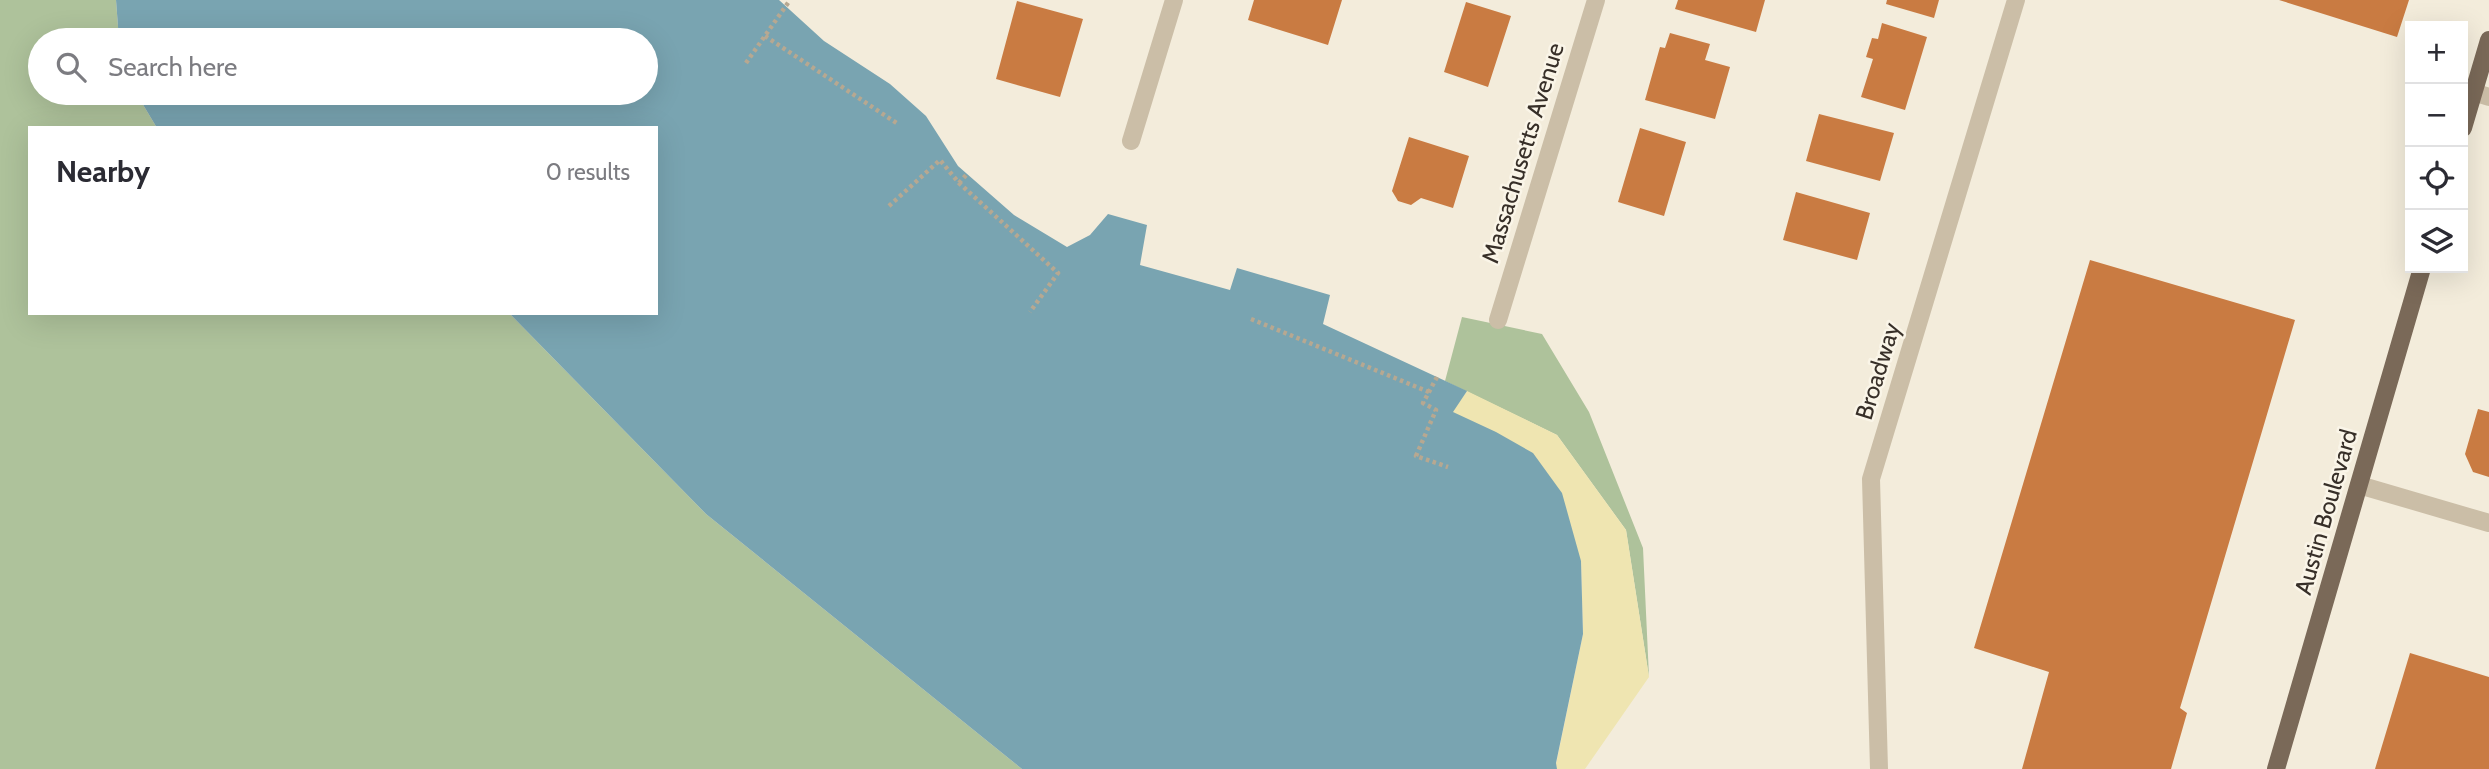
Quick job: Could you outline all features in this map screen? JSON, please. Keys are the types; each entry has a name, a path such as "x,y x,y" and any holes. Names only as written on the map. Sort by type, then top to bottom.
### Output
{"main road":[{"path":"2468,119 2481,94 2489,40"},
{"name":"Austin Boulevard","path":"2276,769 2421,273"}],"street":[{"path":"1131,141 1174,0"},
{"name":"Massachusetts Avenue","path":"1498,320 1596,0"},
{"name":"Broadway","path":"1879,769 1871,479 2016,0"},
{"path":"2359,485 2489,523"}],"path":[{"path":"746,63 790,0"},
{"path":"765,36 898,124"},
{"path":"889,206 940,160 959,183 1058,273 1030,312"},
{"path":"959,183 967,174"},
{"path":"1251,319 1429,392"},
{"path":"1437,377 1423,403 1436,410 1416,456 1448,467"}],"green space":[{"path":"0,0 116,0 118,28 28,28 28,105 143,105 156,126 28,126 28,315 511,315 706,514 1022,769 0,769"},
{"path":"1462,317 1542,334 1589,412 1643,548 1649,677 1626,530 1557,435 1445,381"}],"sand":[{"path":"1467,391 1557,435 1626,530 1649,677 1585,769 1557,769 1556,764 1583,634 1581,561 1452,412"}],"water":[{"path":"116,0 779,0 824,41 890,84 926,116 958,166 1014,215 1067,247 1090,235 1108,214 1147,225 1140,265 1230,290 1237,268 1330,295 1323,324 1467,391 1453,412 1533,453 1562,493 1581,561 1583,634 1556,763 1557,769 1022,769 706,514 511,315 658,315 658,126 156,126 143,105 658,105 658,28 118,28"}],"building":[{"path":"1254,0 1342,0 1328,45 1248,20"},
{"path":"1678,0 1765,0 1756,32 1675,9"},
{"path":"1887,0 1939,0 1934,18 1886,4"},
{"path":"2279,0 2409,0 2397,37"},
{"path":"1017,1 1083,19 1060,97 996,79"},
{"path":"1466,2 1511,16 1488,87 1444,72"},
{"path":"1882,23 1927,37 1905,110 1861,97 1873,59 1866,57 1872,38 1878,39"},
{"path":"1670,33 1710,44 1705,60 1730,67 1715,119 1645,100 1660,47 1665,48"},
{"path":"1819,114 1894,133 1880,181 1806,161"},
{"path":"1640,128 1686,142 1664,216 1618,202"},
{"path":"1409,137 1469,156 1453,208 1421,198 1411,205 1398,201 1392,191"},
{"path":"1796,192 1870,213 1857,260 1783,240"},
{"path":"2090,260 2295,320 2180,708 2187,713 2171,769 2022,769 2049,672 1974,648"},
{"path":"2478,409 2489,412 2489,477 2473,472 2465,454"},
{"path":"2410,653 2489,677 2489,769 2375,769"}]}
